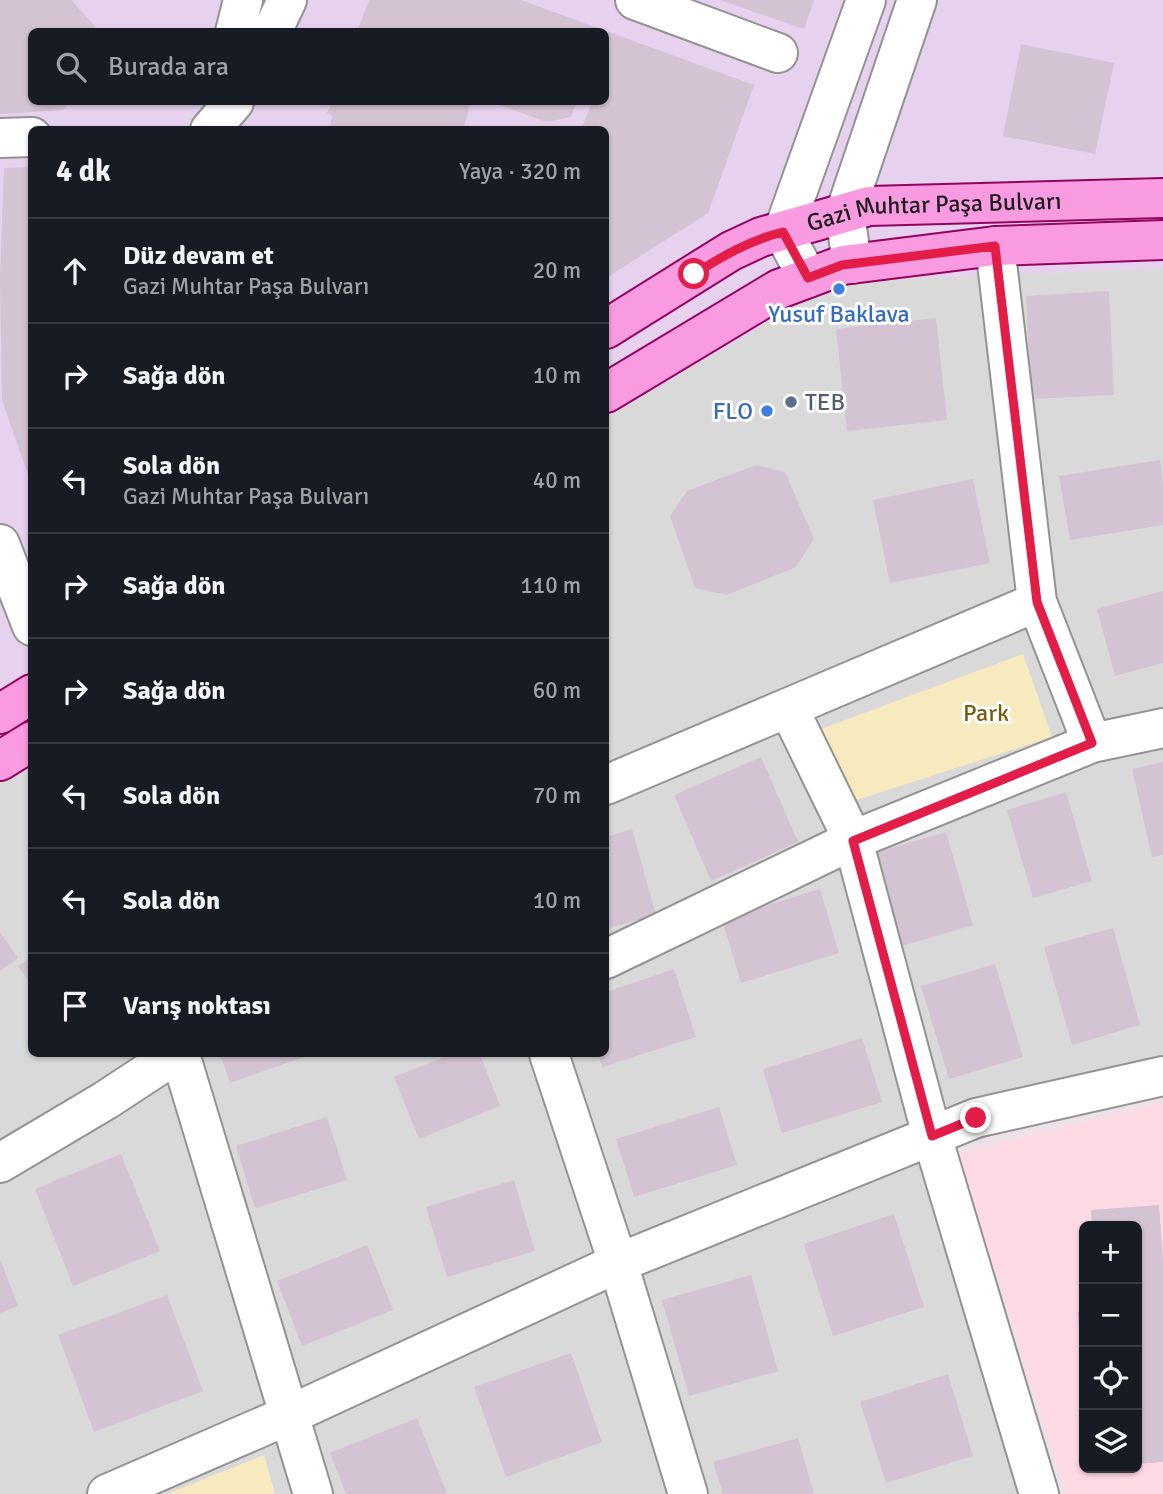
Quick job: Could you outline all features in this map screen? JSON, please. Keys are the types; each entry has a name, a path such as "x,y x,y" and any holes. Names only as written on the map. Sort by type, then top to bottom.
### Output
{"main road":[{"name":"Gazi Muhtar Paşa Bulvarı","path":"609,327 731,251 761,237 869,206 1163,198"},
{"name":"Gazi Muhtar Paşa Bulvarı","path":"609,391 779,289 842,265 995,246 1163,240"},
{"path":"0,714 28,697"},
{"path":"0,761 28,744"}],"street":[{"path":"236,28 243,0"},
{"path":"274,28 287,0"},
{"path":"635,0 778,53"},
{"path":"808,278 783,232 866,0"},
{"path":"852,264 845,213 917,0"},
{"path":"211,126 216,105"},
{"path":"213,126 231,105"},
{"path":"0,138 28,137"},
{"path":"995,246 1037,602 1092,743"},
{"path":"0,544 28,616"},
{"path":"609,784 1037,602"},
{"path":"789,709 853,841 932,1136 1039,1494"},
{"path":"609,958 853,841 1092,743 1163,728"},
{"path":"0,1163 173,1057"},
{"path":"179,1057 313,1494"},
{"path":"550,1057 618,1263 688,1494"},
{"path":"107,1494 289,1415 618,1263 976,1118 1163,1076"}],"shaded area":[{"path":"0,0 1163,0 1163,268 835,282 609,416 609,126 28,126 28,762 0,779"},
{"path":"1163,268 1163,1059 910,1135 1039,1494 0,1494 0,779 28,762 28,1057 609,1057 609,416 835,282"},
{"path":"1163,1102 1163,1494 1066,1494 957,1153"}],"green space":[{"name":"Park","path":"1023,654 1052,737 838,806 813,732"},
{"path":"264,1455 275,1494 167,1494"}],"building":[{"path":"0,0 71,0 96,28 28,28 28,105 67,105 63,110 0,114"},
{"path":"369,0 521,0 598,28 358,28"},
{"path":"720,0 814,0 804,29"},
{"path":"609,32 754,85 708,213 609,276 609,126 583,126 591,105 609,105"},
{"path":"1021,44 1114,63 1095,154 1003,136"},
{"path":"331,105 470,105 464,126 330,126 332,116 327,113"},
{"path":"499,105 576,105 571,117 547,122"},
{"path":"28,167 28,474 2,400 0,278 4,168"},
{"path":"1109,291 1114,395 1031,399 1026,296"},
{"path":"936,318 947,420 847,431 836,329"},
{"path":"1160,460 1163,525 1070,540 1059,476"},
{"path":"756,465 785,472 814,539 796,567 727,595 695,588 670,516 687,491"},
{"path":"973,479 990,563 890,583 873,500"},
{"path":"1163,591 1163,663 1115,676 1097,609"},
{"path":"761,757 798,842 711,881 674,795"},
{"path":"1163,762 1163,855 1152,857 1132,769"},
{"path":"1066,792 1092,881 1033,898 1007,810"},
{"path":"632,829 656,915 609,928 609,836"},
{"path":"946,832 973,925 902,946 874,853"},
{"path":"820,889 839,953 741,983 722,919"},
{"path":"1113,928 1140,1025 1072,1045 1044,947"},
{"path":"0,932 18,958 0,971"},
{"path":"28,960 28,980 18,966"},
{"path":"995,964 1023,1057 949,1079 921,986"},
{"path":"674,969 696,1037 602,1067 599,1057 609,1057 609,991"},
{"path":"862,1038 882,1102 782,1133 763,1069"},
{"path":"221,1057 304,1057 230,1083"},
{"path":"444,1057 481,1057 500,1106 419,1139 394,1077"},
{"path":"719,1107 737,1165 634,1197 616,1139"},
{"path":"327,1117 347,1180 255,1208 236,1146"},
{"path":"121,1154 160,1251 73,1286 35,1189"},
{"path":"514,1180 535,1251 447,1277 426,1207"},
{"path":"1159,1205 1163,1260 1163,1462 1142,1464 1142,1221 1092,1221 1091,1210"},
{"path":"894,1214 924,1307 833,1336 804,1244"},
{"path":"367,1245 393,1310 302,1346 277,1281"},
{"path":"0,1259 18,1306 0,1313"},
{"path":"751,1275 778,1371 689,1396 662,1300"},
{"path":"167,1295 203,1391 94,1432 58,1335"},
{"path":"571,1353 602,1442 506,1477 474,1387"},
{"path":"948,1374 973,1456 886,1483 860,1402"},
{"path":"417,1418 447,1494 346,1494 330,1453"},
{"path":"798,1438 814,1494 723,1494 713,1462"}],"place":[{"name":"Yusuf Baklava","path":"839,289"},
{"name":"TEB","path":"791,402"},
{"name":"FLO","path":"767,411"}],"route":[{"path":"694,274 731,251 761,237 783,232 808,278 842,265 995,246 1037,602 1092,743 853,841 932,1136 976,1118"}]}
